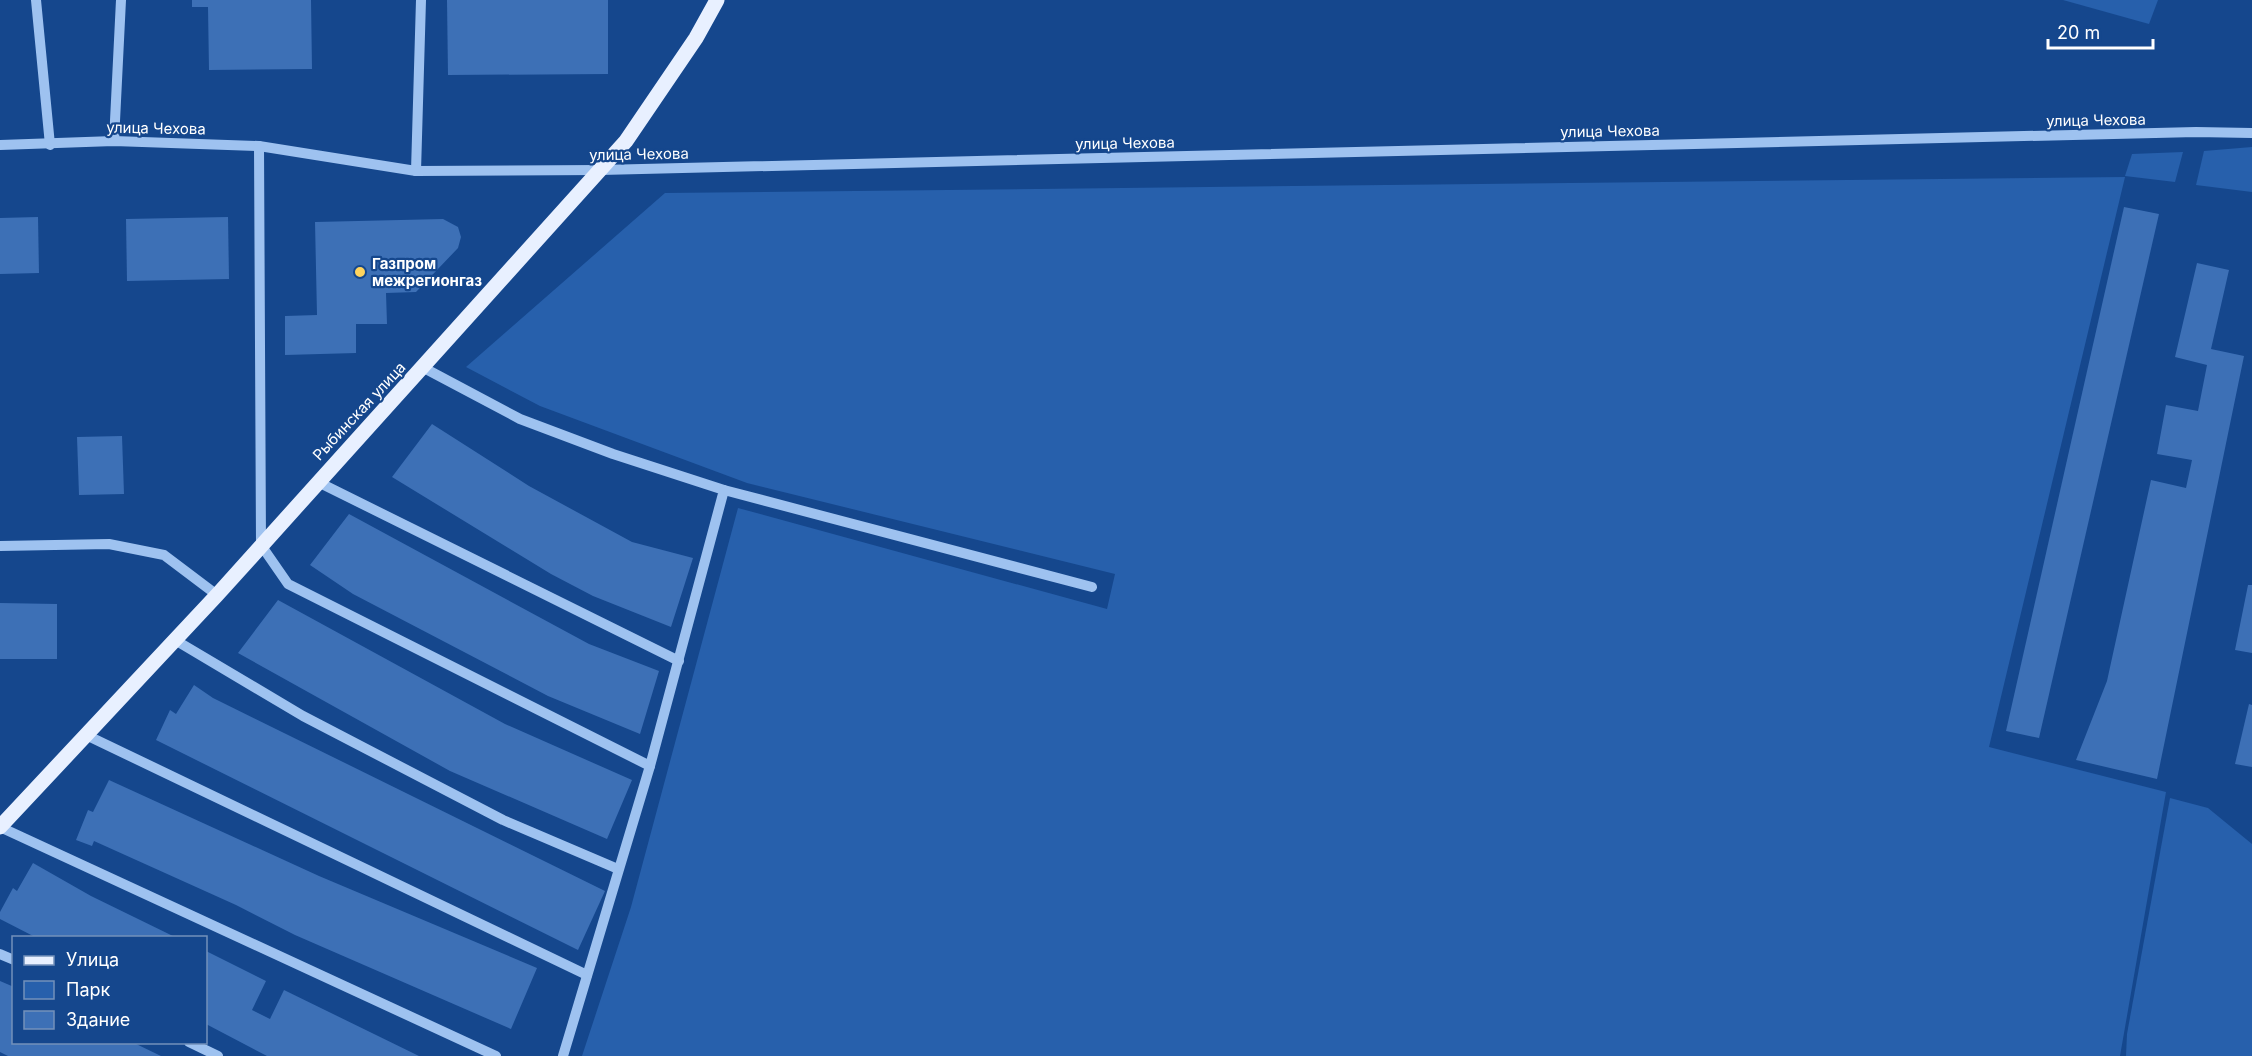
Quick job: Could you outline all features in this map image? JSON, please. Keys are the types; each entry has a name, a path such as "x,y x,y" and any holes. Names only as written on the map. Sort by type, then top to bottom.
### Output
{"main road":[{"name":"Рыбинская улица","path":"0,827 176,640 601,170 654,103 696,38 717,0"}],"street":[{"path":"36,0 50,145"},
{"path":"114,141 121,0"},
{"path":"416,171 420,0"},
{"name":"улица Чехова","path":"0,145 114,141 259,146 416,171 601,170 2196,132 2252,133"},
{"path":"259,146 261,545 288,584 650,766"},
{"path":"424,368 520,418 613,454 724,490 1092,587"},
{"path":"318,482 680,661"},
{"path":"563,1056 680,661 724,490"},
{"path":"0,546 109,544 164,555 217,595"},
{"path":"176,640 303,716 503,820 618,869"},
{"path":"86,735 587,975"},
{"path":"0,827 496,1056"},
{"path":"193,1044 218,1056"}],"green space":[{"path":"2063,0 2158,0 2149,24"},
{"path":"2252,147 2252,192 2196,185 2204,151"},
{"path":"2183,152 2175,182 2125,176 2132,154"},
{"path":"2125,177 1989,747 2166,792 2120,1056 582,1056 631,907 738,508 1107,609 1115,574 747,483 540,406 466,367 665,193"},
{"path":"2170,798 2208,808 2252,844 2252,1056 2126,1056 2127,1034"}],"building":[{"path":"192,0 311,0 312,69 209,70 208,7 192,7"},
{"path":"447,0 608,0 608,74 448,75"},
{"path":"2124,207 2159,214 2039,738 2006,731"},
{"path":"38,217 39,273 0,274 0,218"},
{"path":"228,217 229,279 127,281 126,219"},
{"path":"443,219 458,227 461,237 458,248 416,292 386,293 387,324 356,324 356,353 285,355 285,316 317,315 315,222"},
{"path":"2197,263 2229,270 2211,349 2244,356 2157,779 2076,760 2107,681 2151,480 2186,488 2192,460 2157,454 2166,405 2198,411 2207,365 2175,357"},
{"path":"432,424 529,486 632,542 693,558 671,627 593,596 551,574 392,477"},
{"path":"122,436 124,494 79,495 77,437"},
{"path":"349,514 589,644 659,671 640,734 548,696 353,594 310,565"},
{"path":"2248,585 2252,585 2252,653 2235,650"},
{"path":"278,600 505,724 632,780 607,839 450,771 238,653"},
{"path":"0,603 57,604 57,659 0,659"},
{"path":"194,685 213,698 605,891 578,950 156,740 170,710 176,714"},
{"path":"2249,704 2252,705 2252,767 2235,764"},
{"path":"109,780 319,876 537,968 511,1029 295,935 236,905 94,841 92,846 76,840 88,810 93,812"},
{"path":"33,863 91,896 173,936 33,936 0,919 0,912 13,888 17,891"},
{"path":"207,952 266,981 252,1010 270,1019 284,990 419,1056 267,1056 207,1025"},
{"path":"0,981 12,986 12,1044 136,1044 161,1056 8,1056 0,1052"}],"place":[{"name":"Газпром межрегионгаз","path":"360,272"}]}
